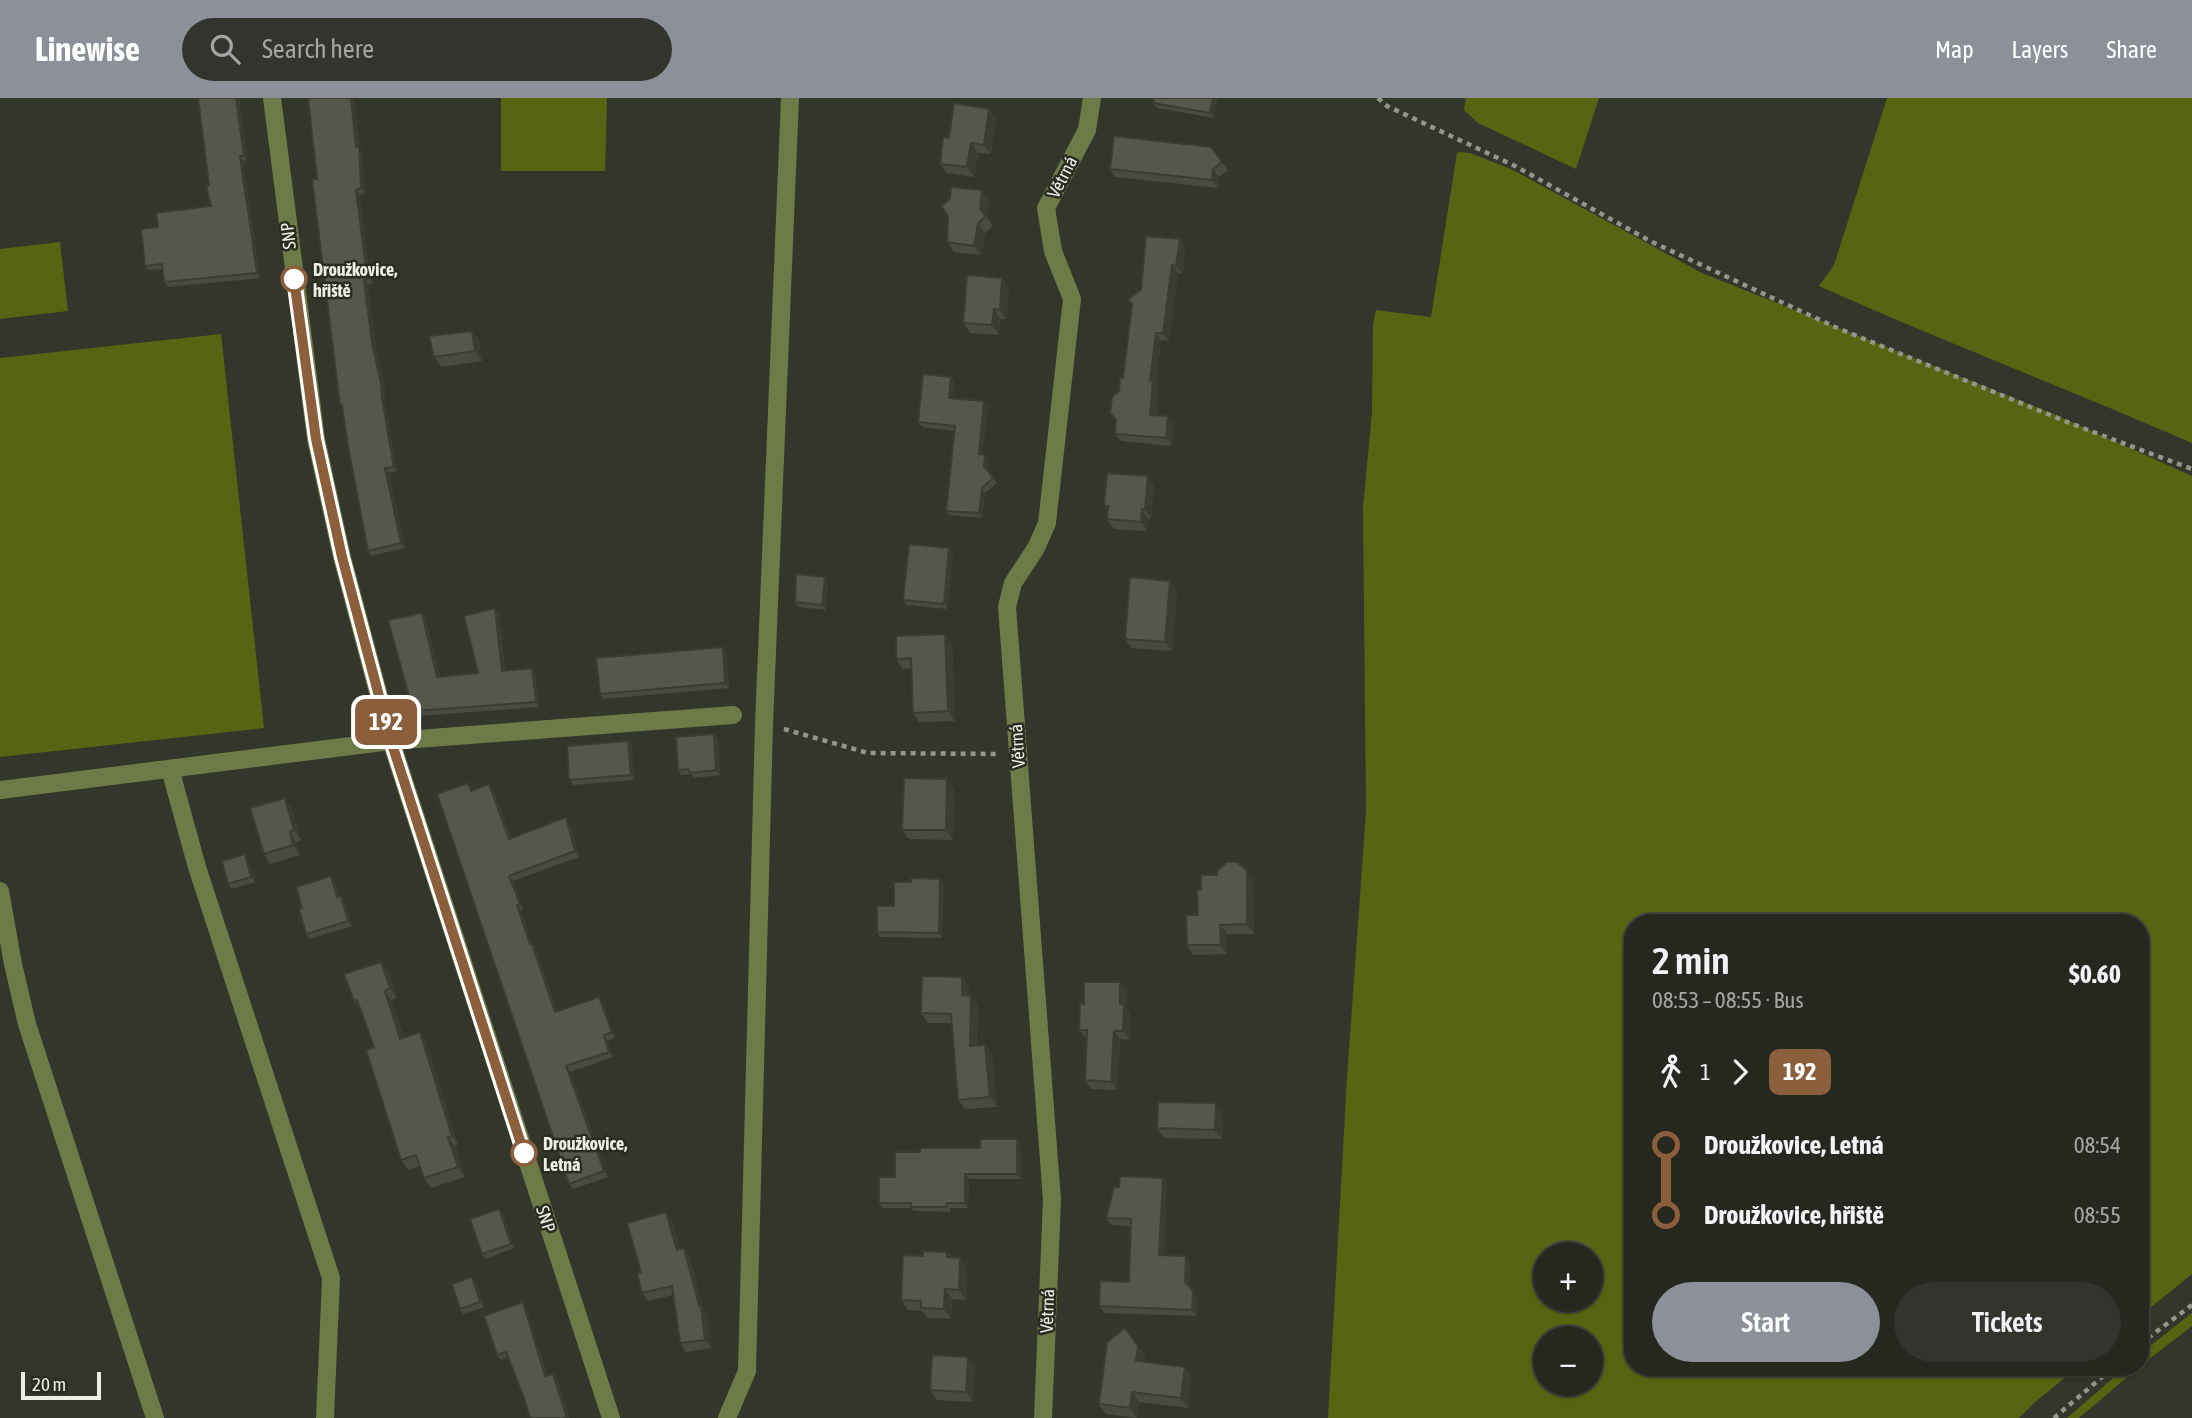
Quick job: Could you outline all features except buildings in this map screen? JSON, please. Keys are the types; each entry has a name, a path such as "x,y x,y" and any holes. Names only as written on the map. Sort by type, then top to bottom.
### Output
{"street":[{"name":"SNP","path":"272,98 316,439 342,557 391,741 611,1418"},
{"path":"727,1418 747,1371 764,724 790,98"},
{"name":"Větrná","path":"1043,1418 1052,1200 1007,607 1013,583 1037,548 1047,523 1072,299 1053,251 1046,208 1087,130 1092,98"},
{"path":"0,790 391,741 733,715"},
{"path":"170,769 197,867 331,1278 325,1418"},
{"path":"0,891 27,1024 155,1418"}],"path":[{"path":"1378,98 1387,106 1515,166 1652,242 1835,327 2072,424 2192,469"},
{"path":"764,724 868,753 1017,754"},
{"path":"2149,1337 2192,1305"},
{"path":"2054,1418 2103,1376"}],"green space":[{"path":"501,98 607,98 605,171 501,171"},
{"path":"1466,98 1599,98 1576,169 1478,123 1464,110"},
{"path":"1887,98 2192,98 2192,443 1819,286 1834,265"},
{"path":"1457,153 1470,153 1513,170 1702,273 2058,416 2192,476 2192,1274 2149,1309 2149,914 1624,914 1624,1376 2067,1376 2019,1418 1328,1418 1347,1078 1366,812 1363,507 1372,412 1373,324 1376,310 1431,317"},
{"path":"60,242 68,311 0,319 0,249"},
{"path":"221,334 264,728 0,757 0,358"},
{"path":"2192,1313 2192,1326 2149,1359 2149,1347"},
{"path":"2116,1376 2128,1376 2079,1418 2067,1418"}],"bus line":[{"name":"192","path":"294,279 316,439 342,557 391,741 524,1153"}],"place":[{"name":"Droužkovice, hřiště","path":"294,279"},
{"name":"Droužkovice, Letná","path":"524,1153"}]}
